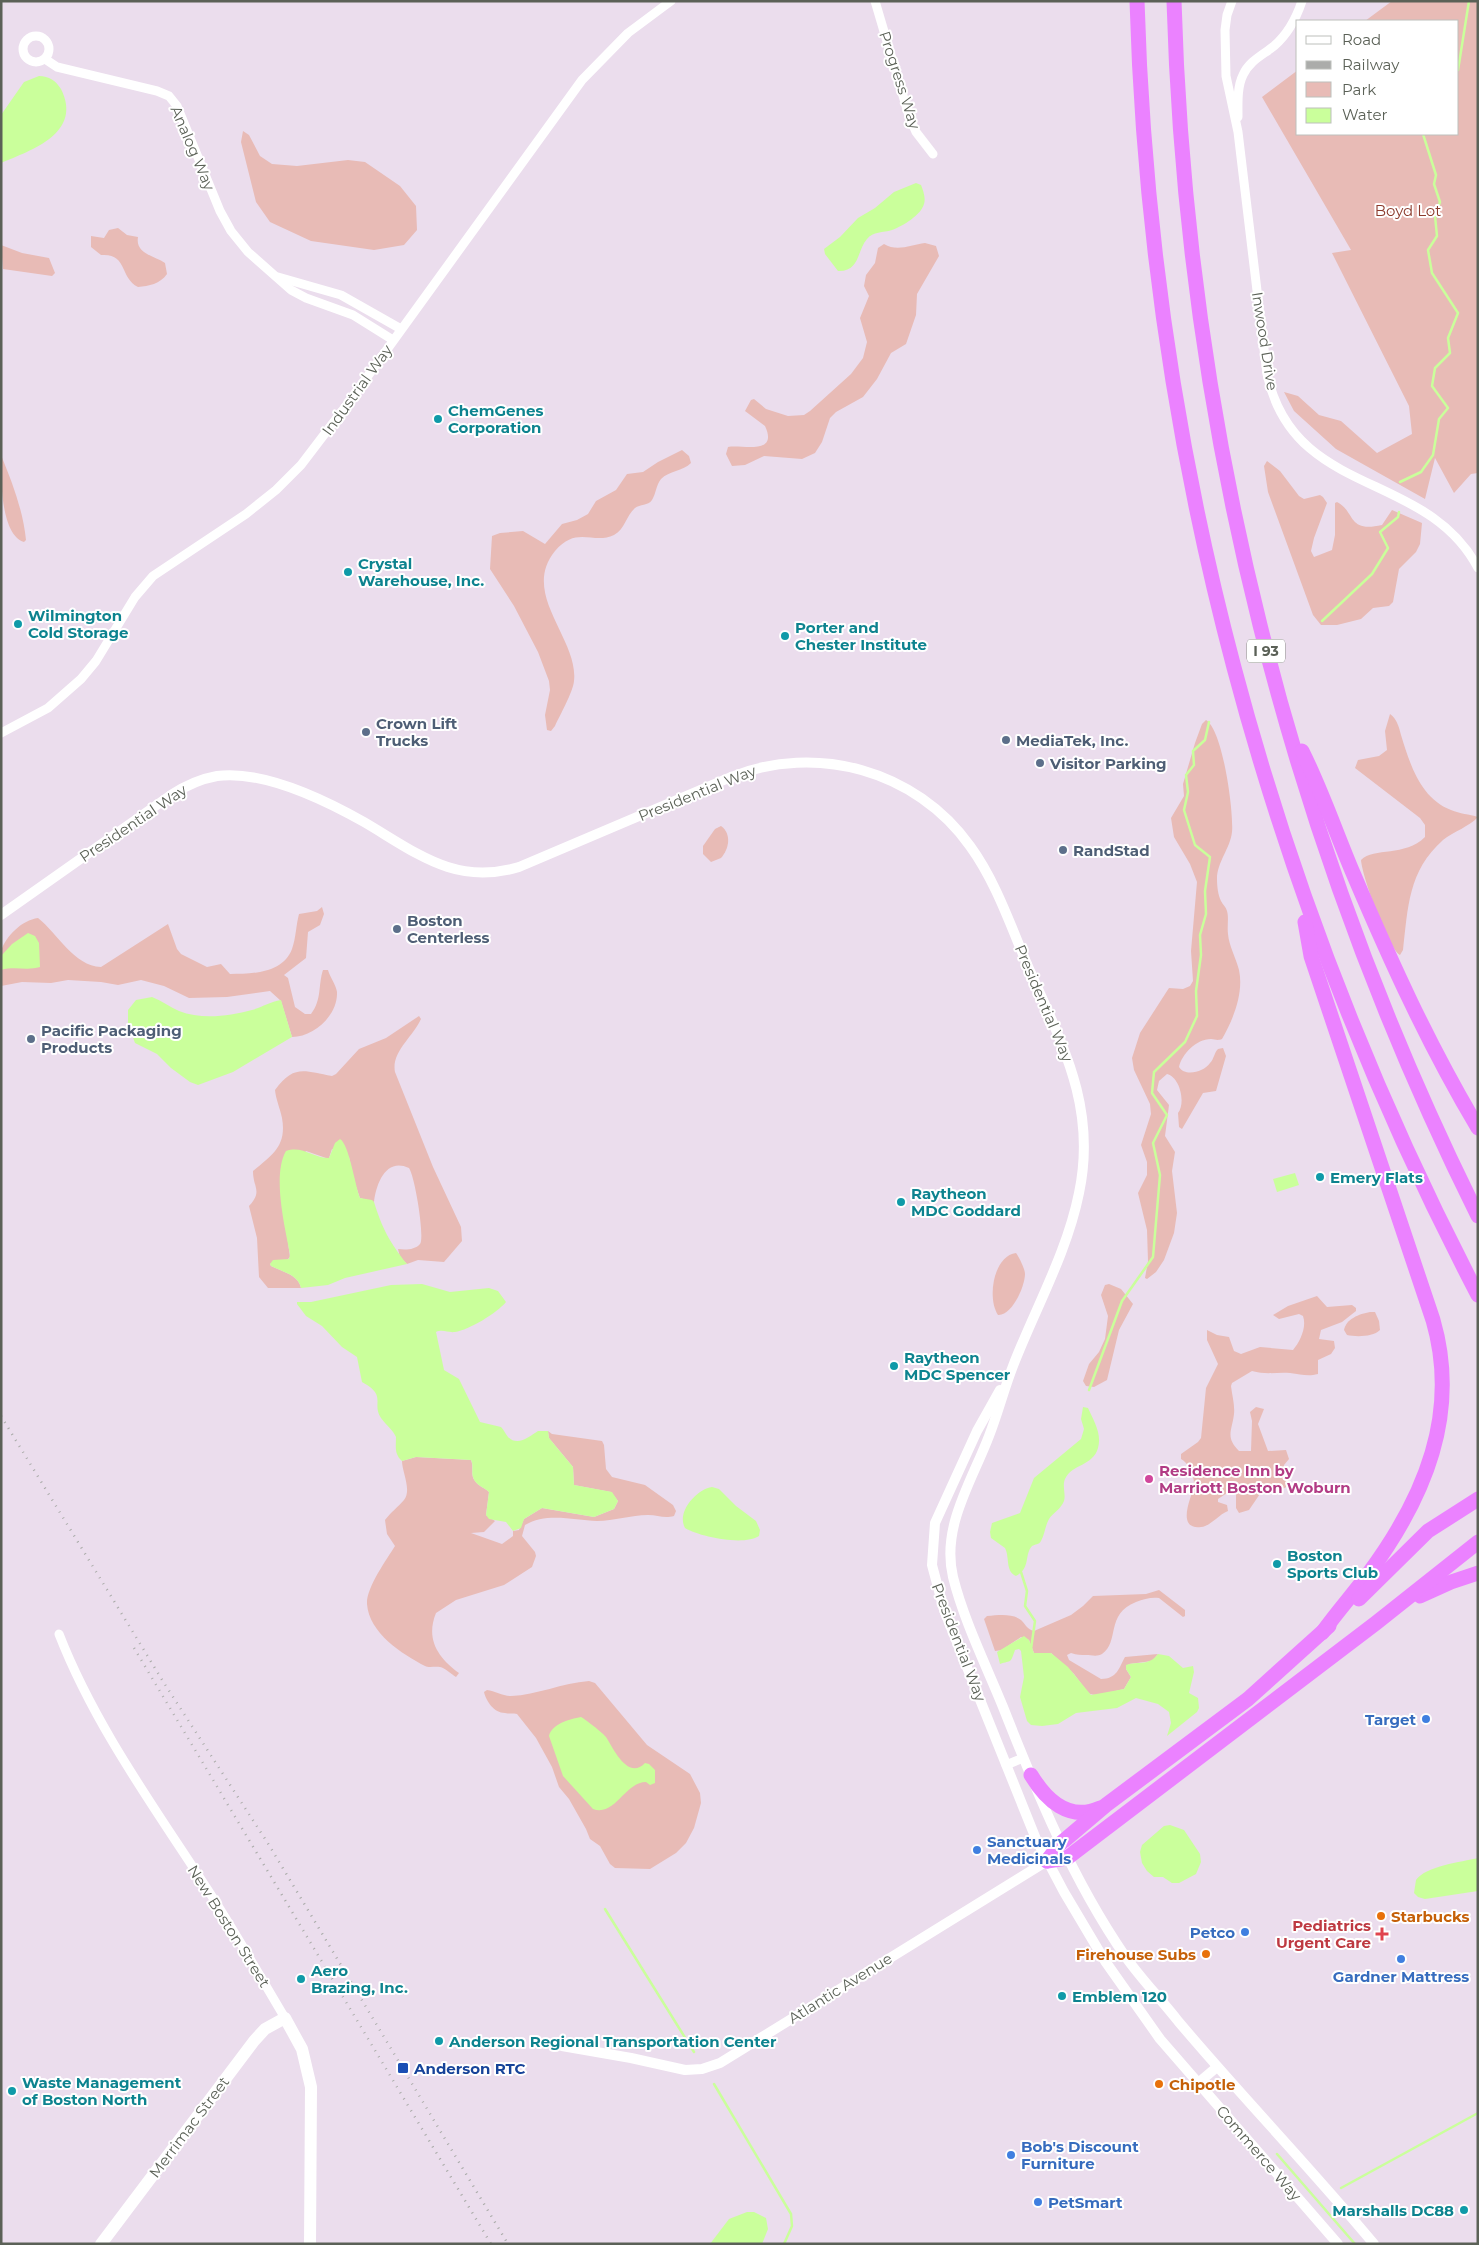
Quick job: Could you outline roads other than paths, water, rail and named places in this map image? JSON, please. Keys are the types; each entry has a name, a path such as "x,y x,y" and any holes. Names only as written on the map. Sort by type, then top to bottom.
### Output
{"highway":[{"name":"I 93","path":"1138,1 1141,92 1151,216 1165,332 1183,440 1209,570 1233,667 1260,763 1329,968 1380,1093 1417,1175 1478,1296"},
{"name":"I 93","path":"1174,1 1178,93 1186,200 1197,297 1210,386 1235,523 1260,629 1319,832 1369,971 1416,1084 1478,1216"},
{"path":"1285,719 1316,779 1352,870 1416,1015 1439,1061 1478,1128"},
{"path":"1296,874 1311,956 1433,1320 1440,1350 1443,1377 1442,1408 1438,1432 1414,1498 1384,1551 1322,1633"},
{"path":"1064,1851 1106,1805 1248,1699 1346,1612 1401,1556 1438,1523 1478,1499"},
{"path":"1047,1862 1376,1622 1473,1546"},
{"path":"1376,1622 1430,1591 1478,1573"},
{"path":"1031,1775 1050,1800 1068,1811 1087,1812 1106,1805"}],"main road":[{"name":"Merrimac Street","path":"101,2244 254,2041 263,2030 285,2018"},
{"name":"New Boston Street","path":"285,2018 302,2049 311,2087 310,2244"}],"street":[{"name":"Industrial Way","path":"1,733 48,708 83,677 96,661 135,597 153,576 237,521 286,480 312,451 349,402 582,80 617,43 671,1"},
{"name":"Progress Way","path":"875,1 916,132 933,154"},
{"name":"Inwood Drive","path":"1232,1 1226,19 1224,44 1228,84 1238,132 1267,374 1272,394 1286,422 1300,440 1324,460 1424,510 1439,520 1461,542 1478,568"},
{"name":"Inwood Drive","path":"1238,132 1239,90 1243,75 1254,60 1282,39 1294,22 1302,1"},
{"name":"Analog Way","path":"45,59 50,64 62,69 148,88 169,96 176,106 225,222 248,252 291,290 353,315 393,340"},
{"name":"Analog Way","path":"278,277 341,295 401,329"},
{"name":"Presidential Way","path":"1,915 171,795 191,783 216,776 248,777 292,790 348,813 434,863 458,870 485,873 519,867 719,782 762,767 800,762 832,763 856,768 887,778 917,794 939,811 964,837 994,888 1060,1041 1072,1071 1081,1102 1084,1156 1076,1207 1059,1256 1012,1368 990,1434 954,1522 950,1552 952,1573 962,1605 1023,1758 1064,1851"},
{"name":"Presidential Way","path":"1012,1368 977,1431 944,1500 935,1523 932,1556 934,1576 944,1610 1047,1862"},
{"name":"New Boston Street","path":"59,1634 87,1697 163,1821 230,1925 285,2018"},
{"path":"1006,1765 1023,1758"},
{"name":"Commerce Way","path":"1064,1851 1124,1954 1217,2067 1374,2244"},
{"name":"Commerce Way","path":"1047,1862 1082,1924 1120,1983 1155,2032 1338,2244"},
{"name":"Atlantic Avenue","path":"562,2046 679,2069 696,2070 707,2068 725,2059 1047,1862"},
{"path":"1198,2083 1217,2067"}],"water":[{"path":"39,76 52,80 61,89 66,104 65,117 60,128 51,138 27,152 1,163 1,115 24,82"},
{"path":"916,183 921,185 925,202 919,212 911,220 896,228 869,236 854,264 850,268 838,271 825,254 824,249 840,237 858,218 875,208 894,192"},
{"path":"28,933 35,936 39,943 40,967 1,970 1,956 12,944"},
{"path":"152,997 179,1011 206,1016 243,1012 281,1000 292,1037 233,1072 198,1085 190,1082 171,1068 157,1054 135,1043 128,1024 128,1010 136,1000"},
{"path":"340,1139 349,1156 360,1198 374,1202 387,1235 407,1264 345,1278 328,1285 301,1288 293,1276 270,1264 273,1260 289,1259 290,1254 281,1201 280,1173 282,1161 286,1151 292,1150 329,1158 335,1143"},
{"path":"1295,1173 1299,1185 1277,1192 1273,1179"},
{"path":"422,1284 450,1292 489,1288 498,1291 506,1302 490,1316 461,1331 436,1332 444,1370 459,1379 480,1422 501,1427 508,1437 516,1441 524,1440 538,1431 548,1431 549,1438 573,1467 574,1485 612,1492 618,1501 614,1509 594,1517 542,1508 524,1519 521,1528 513,1531 506,1522 489,1519 486,1515 489,1492 474,1480 471,1460 416,1457 402,1461 399,1458 396,1450 396,1437 378,1413 378,1400 375,1391 362,1382 357,1357 342,1347 322,1326 306,1316 297,1302 311,1302 391,1285"},
{"path":"1083,1407 1088,1408 1097,1428 1098,1448 1092,1458 1068,1474 1064,1484 1063,1504 1049,1519 1041,1541 1032,1546 1024,1569 1016,1576 1010,1571 1005,1548 991,1538 992,1523 1020,1513 1034,1478 1081,1439 1084,1429 1081,1419"},
{"path":"712,1487 719,1489 736,1506 756,1521 760,1530 759,1536 743,1540 722,1539 685,1528 683,1515 690,1502 700,1492"},
{"path":"1024,1636 1029,1640 1034,1653 1051,1653 1068,1667 1091,1695 1124,1689 1131,1677 1126,1669 1126,1665 1147,1662 1158,1654 1169,1656 1183,1668 1193,1666 1194,1672 1189,1693 1198,1698 1199,1708 1197,1712 1167,1736 1171,1723 1169,1712 1158,1704 1136,1698 1117,1708 1076,1713 1058,1724 1031,1725 1027,1721 1020,1697 1024,1677 1021,1651 1019,1649 1015,1650 1010,1661 1000,1664 997,1652"},
{"path":"581,1717 606,1737 617,1755 627,1766 639,1768 645,1763 649,1764 655,1770 655,1783 650,1785 646,1782 639,1783 608,1808 601,1810 593,1809 563,1776 549,1736 557,1725"},
{"path":"1170,1825 1184,1830 1200,1854 1201,1862 1196,1874 1179,1883 1172,1883 1163,1877 1154,1877 1142,1863 1140,1852 1142,1845 1164,1826"},
{"path":"1478,1858 1478,1891 1425,1899 1418,1897 1414,1893 1416,1880 1428,1871 1444,1865"},
{"path":"747,2212 754,2212 766,2218 768,2229 762,2244 710,2244 729,2219"}],"waterway":[{"path":"1459,64 1469,1"},
{"path":"1400,482 1421,472 1433,455 1439,419 1448,408 1432,386 1435,368 1450,353 1448,338 1458,313 1432,273 1428,250 1437,236 1435,216 1440,202 1434,184 1436,175 1423,135"},
{"path":"1322,621 1372,574 1388,548 1380,532 1398,517 1399,512"},
{"path":"1089,1390 1122,1301 1153,1257 1160,1175 1153,1143 1167,1115 1152,1093 1154,1072 1185,1042 1197,1016 1196,991 1201,955 1200,935 1206,914 1205,891 1210,857 1195,845 1184,810 1188,792 1186,775 1194,765 1193,751 1205,740 1209,722"},
{"path":"1021,1572 1027,1591 1025,1606 1035,1621 1031,1649"},
{"path":"605,1909 694,2052"},
{"path":"714,2084 791,2214 792,2226 784,2244"},
{"path":"1341,2188 1478,2113"},
{"path":"1277,2154 1355,2244"}],"railway":[{"path":"1,1416 164,1683 269,1845 508,2244"},
{"path":"134,1648 491,2244"}],"place":[{"name":"ChemGenes Corporation","path":"438,419"},
{"name":"Crystal Warehouse, Inc.","path":"348,572"},
{"name":"Wilmington Cold Storage","path":"18,624"},
{"name":"Porter and Chester Institute","path":"785,636"},
{"name":"Crown Lift Trucks","path":"366,732"},
{"name":"MediaTek, Inc.","path":"1006,740"},
{"name":"Visitor Parking","path":"1040,763"},
{"name":"RandStad","path":"1063,850"},
{"name":"Boston Centerless","path":"397,929"},
{"name":"Pacific Packaging Products","path":"31,1039"},
{"name":"Emery Flats","path":"1320,1177"},
{"name":"Raytheon MDC Goddard","path":"901,1202"},
{"name":"Raytheon MDC Spencer","path":"894,1366"},
{"name":"Residence Inn by Marriott Boston Woburn","path":"1149,1479"},
{"name":"Boston Sports Club","path":"1277,1564"},
{"name":"Target","path":"1426,1719"},
{"name":"Sanctuary Medicinals","path":"977,1850"},
{"name":"Starbucks","path":"1381,1916"},
{"name":"Petco","path":"1245,1932"},
{"name":"Pediatrics Urgent Care","path":"1382,1934"},
{"name":"Firehouse Subs","path":"1206,1954"},
{"name":"Gardner Mattress","path":"1401,1959"},
{"name":"Aero Brazing, Inc.","path":"301,1979"},
{"name":"Emblem 120","path":"1062,1996"},
{"name":"Anderson Regional Transportation Center","path":"439,2041"},
{"name":"Anderson RTC","path":"403,2068"},
{"name":"Chipotle","path":"1159,2084"},
{"name":"Waste Management of Boston North","path":"12,2091"},
{"name":"Bob's Discount Furniture","path":"1011,2155"},
{"name":"PetSmart","path":"1038,2202"},
{"name":"Marshalls DC88","path":"1464,2210"}],"park label":[{"name":"Boyd Lot","path":"1408,210"}]}
